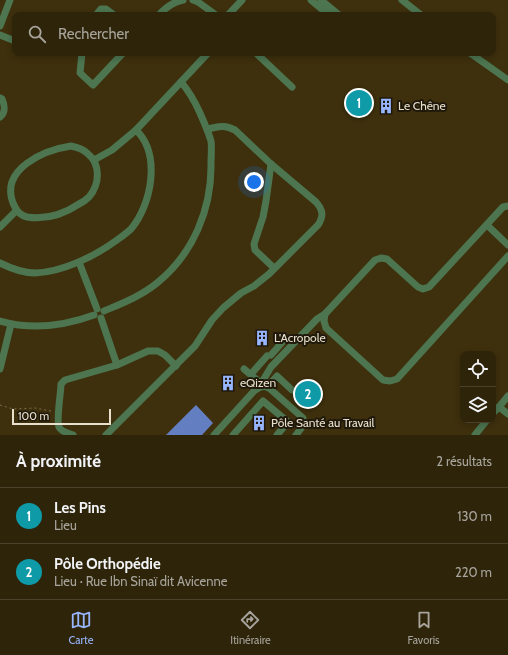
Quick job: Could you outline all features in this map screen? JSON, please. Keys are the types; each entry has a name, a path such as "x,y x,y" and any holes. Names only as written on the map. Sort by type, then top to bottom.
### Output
{"street":[{"path":"0,26 10,0"},
{"path":"162,12 177,1 183,0"},
{"path":"194,0 212,12"},
{"path":"231,12 242,0"},
{"path":"311,0 325,12"},
{"path":"321,0 335,12"},
{"path":"402,0 415,12"},
{"path":"98,12 101,9 106,9 110,12"},
{"path":"0,35 12,40"},
{"path":"82,56 80,73 94,85 121,56"},
{"path":"94,160 112,150 136,130 205,56"},
{"path":"259,56 292,86"},
{"path":"474,56 508,80"},
{"path":"0,321 11,324 47,326 71,322 99,313 139,296 158,282 178,262 198,233 210,189 211,171 211,143 207,129 187,88 181,82"},
{"path":"0,98 2,99 4,110 0,117"},
{"path":"106,435 195,346 212,320 223,308 269,274 322,220 323,213 316,202 271,164 235,130 228,126 207,129"},
{"path":"0,263 34,273 49,271 79,262 105,248 131,229 146,201 152,175 147,144 143,136 136,130"},
{"path":"71,146 87,153 94,160 98,170 97,180 94,190 88,198 69,210 52,217 37,218 25,216 16,211 11,200 10,180 25,164 42,154 60,147 71,146"},
{"path":"271,164 266,201 254,244 255,250 274,268"},
{"path":"263,387 271,367 317,319 325,314 375,260 381,258 387,259 418,287 429,287 503,207 508,206"},
{"path":"0,227 16,211"},
{"path":"486,225 508,244"},
{"path":"325,314 324,321 326,328 383,380 390,381 397,379 508,256"},
{"path":"79,262 117,365"},
{"path":"0,369 11,324"},
{"path":"251,374 268,354 285,339"},
{"path":"73,435 59,428 58,422 61,384 65,380 117,365 148,351 158,351 165,355 176,366"},
{"path":"268,354 275,363"},
{"path":"244,369 263,387 303,418 302,427 296,435"},
{"path":"214,435 263,387 277,376 292,390"},
{"path":"496,410 508,396"},
{"path":"233,435 263,401 288,422 277,435"},
{"path":"499,407 508,414"},
{"path":"475,435 485,423"}],"path":[{"path":"0,405 13,408 35,408 59,413"}],"water":[{"path":"196,405 213,423 202,435 166,435"}],"place":[{"name":"Les Pins","path":"359,103"},
{"name":"Le Chêne","path":"386,106"},
{"name":"L'Acropole","path":"262,338"},
{"name":"eQizen","path":"228,383"},
{"name":"Pôle Orthopédie","path":"308,394"},
{"name":"Pôle Santé au Travail","path":"259,423"}]}
